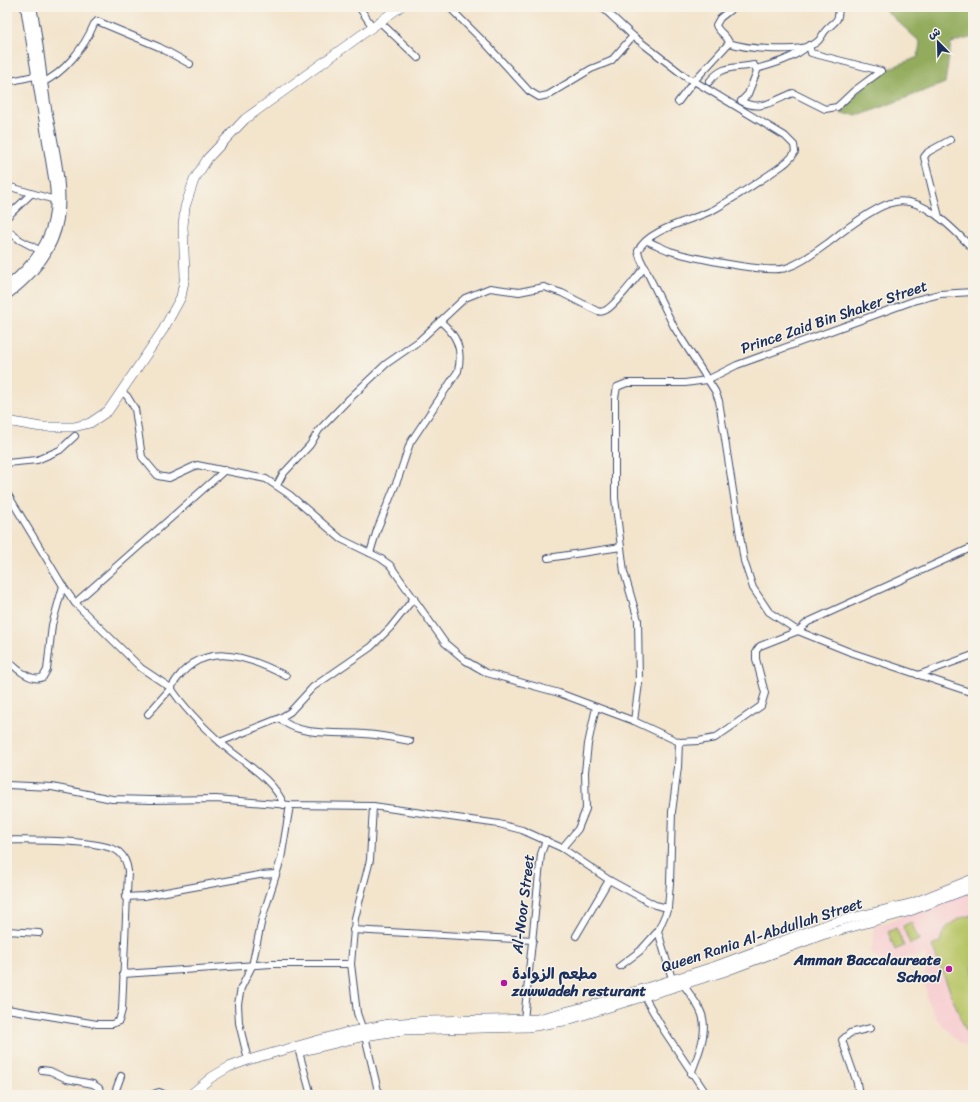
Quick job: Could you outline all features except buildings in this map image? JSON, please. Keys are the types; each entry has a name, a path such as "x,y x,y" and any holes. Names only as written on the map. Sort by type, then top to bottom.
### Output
{"main road":[{"path":"7,421 27,426 56,429 90,424 108,411 170,319 181,297 185,276 184,212 188,194 198,173 224,140 245,119 318,68 400,7"},
{"path":"7,427 27,426"},
{"name":"Queen Rania Al-Abdullah Street","path":"199,1095 222,1077 232,1072 390,1024 428,1021 537,1019 585,1007 716,966 825,926 913,903 973,879"},
{"name":"Queen Rania Al-Abdullah Street","path":"190,1095 221,1071 248,1060 364,1032 435,1028 542,1025 564,1021 723,972 822,935 907,912 973,887"}],"street":[{"path":"7,295 28,278 46,256 56,236 60,220 61,203 59,176 25,7"},
{"path":"7,286 28,268 41,251 52,224 55,200 32,7"},
{"path":"359,7 376,24 418,58"},
{"path":"449,7 488,46 528,91 538,97 548,94 591,69 611,61 633,36"},
{"path":"602,7 633,36 687,78 785,136 794,145 795,152 787,162 717,207 663,230 647,241 638,251 674,327 719,401 738,525 750,580 759,598 769,612 798,631 850,652 973,693"},
{"path":"734,7 720,18 716,25 717,29 729,43 758,48 801,49 817,42 838,19 838,7"},
{"path":"7,82 40,79 54,75 74,56 87,39 94,24 97,22 159,47 190,64"},
{"path":"678,102 694,81 729,43"},
{"path":"709,82 715,73 724,68 754,65 757,72 748,94 741,100 749,106 762,106 793,93 825,109 837,107 854,91 881,71 811,52 809,45"},
{"path":"756,69 773,64 801,52 809,45"},
{"path":"939,217 924,157 928,152 950,140"},
{"path":"7,186 55,200"},
{"path":"7,217 31,194"},
{"path":"647,241 669,250 707,259 764,269 780,270 793,266 807,258 852,226 890,203 899,201 914,204 939,217 973,249"},
{"path":"7,230 20,240 41,251"},
{"path":"277,485 283,474 310,445 319,430 348,400 386,364 419,340 463,299 490,288 519,292 538,287 546,287 597,311 604,311 614,303 645,267"},
{"name":"Prince Zaid Bin Shaker Street","path":"621,547 614,481 615,389 621,384 685,384 707,380 737,364 916,300 940,294 973,292"},
{"path":"370,553 376,530 399,476 410,443 458,370 461,359 457,340 452,332 440,321"},
{"path":"122,392 128,396 135,409 142,457 158,476 169,478 197,465 260,476 277,485 340,539 370,553 390,565 445,643 466,661 487,673 559,693 634,721 679,742 699,741 715,738 758,709 764,702 765,693 756,659 756,651 766,643 798,631 808,622 973,547"},
{"path":"7,464 37,460 60,450 75,436"},
{"path":"75,603 225,470"},
{"path":"7,493 63,586 75,603 136,664 155,679 171,688 180,702 220,742 267,781 287,805 281,859 262,919 252,966 241,988 238,1015 248,1060"},
{"path":"548,558 621,547 624,572 638,620 640,683 634,721"},
{"path":"7,657 11,665 19,671 37,678 44,677 47,670 54,614 63,586"},
{"path":"220,742 280,718 290,712 313,687 375,643 414,598"},
{"path":"148,714 171,688 178,675 186,667 204,657 218,655 250,660 263,664 286,676"},
{"path":"918,675 973,655"},
{"path":"562,848 578,829 586,809 585,772 588,744 596,707"},
{"path":"280,718 288,725 316,732 365,734 410,741"},
{"path":"620,966 640,951 658,931 668,908 672,812 679,742"},
{"path":"7,785 52,787 112,799 216,799 287,805 373,806 499,824 522,830 546,840 562,848 609,880 655,905 668,908"},
{"path":"373,806 370,860 353,930 352,964 357,1014 364,1032 379,1095"},
{"path":"7,840 70,842 102,846 115,850 124,857 127,863 128,871 125,897 121,1016 118,1021 112,1024 78,1022 7,1009"},
{"name":"Al-Noor Street","path":"524,1020 541,854 546,840"},
{"path":"125,897 144,896 259,875 276,874"},
{"path":"576,936 609,880"},
{"path":"353,930 533,940"},
{"path":"7,931 39,933"},
{"path":"658,931 672,979"},
{"path":"123,974 252,966 352,964"},
{"path":"685,988 700,1009 703,1020 702,1044 691,1074"},
{"path":"644,996 691,1074 707,1095"},
{"path":"859,1095 857,1083 842,1040 850,1033 871,1028"},
{"path":"298,1052 310,1095"},
{"path":"42,1070 50,1071 67,1079 93,1084 98,1088 102,1095"},
{"path":"114,1095 121,1076"},
{"path":"151,1095 159,1092 166,1095"}],"shaded area":[{"name":"Amman Baccalaureate School","path":"973,889 973,1051 958,1041 936,1018 927,999 925,976 927,953 913,958 911,956 891,963 879,959 871,954 875,927"}],"green space":[{"path":"882,7 973,7 973,37 951,43 945,83 861,115 841,114 871,76 918,57 920,42"},
{"path":"973,915 973,1049 932,946 940,942 944,931 952,923 961,918"},
{"path":"911,922 919,940 910,944 903,926"},
{"path":"896,928 904,946 895,950 888,932"}],"place":[{"name":"Amman Baccalaureate School","path":"949,969"},
{"name":"مطعم الزوادة zuwwadeh resturant","path":"504,983"}]}
